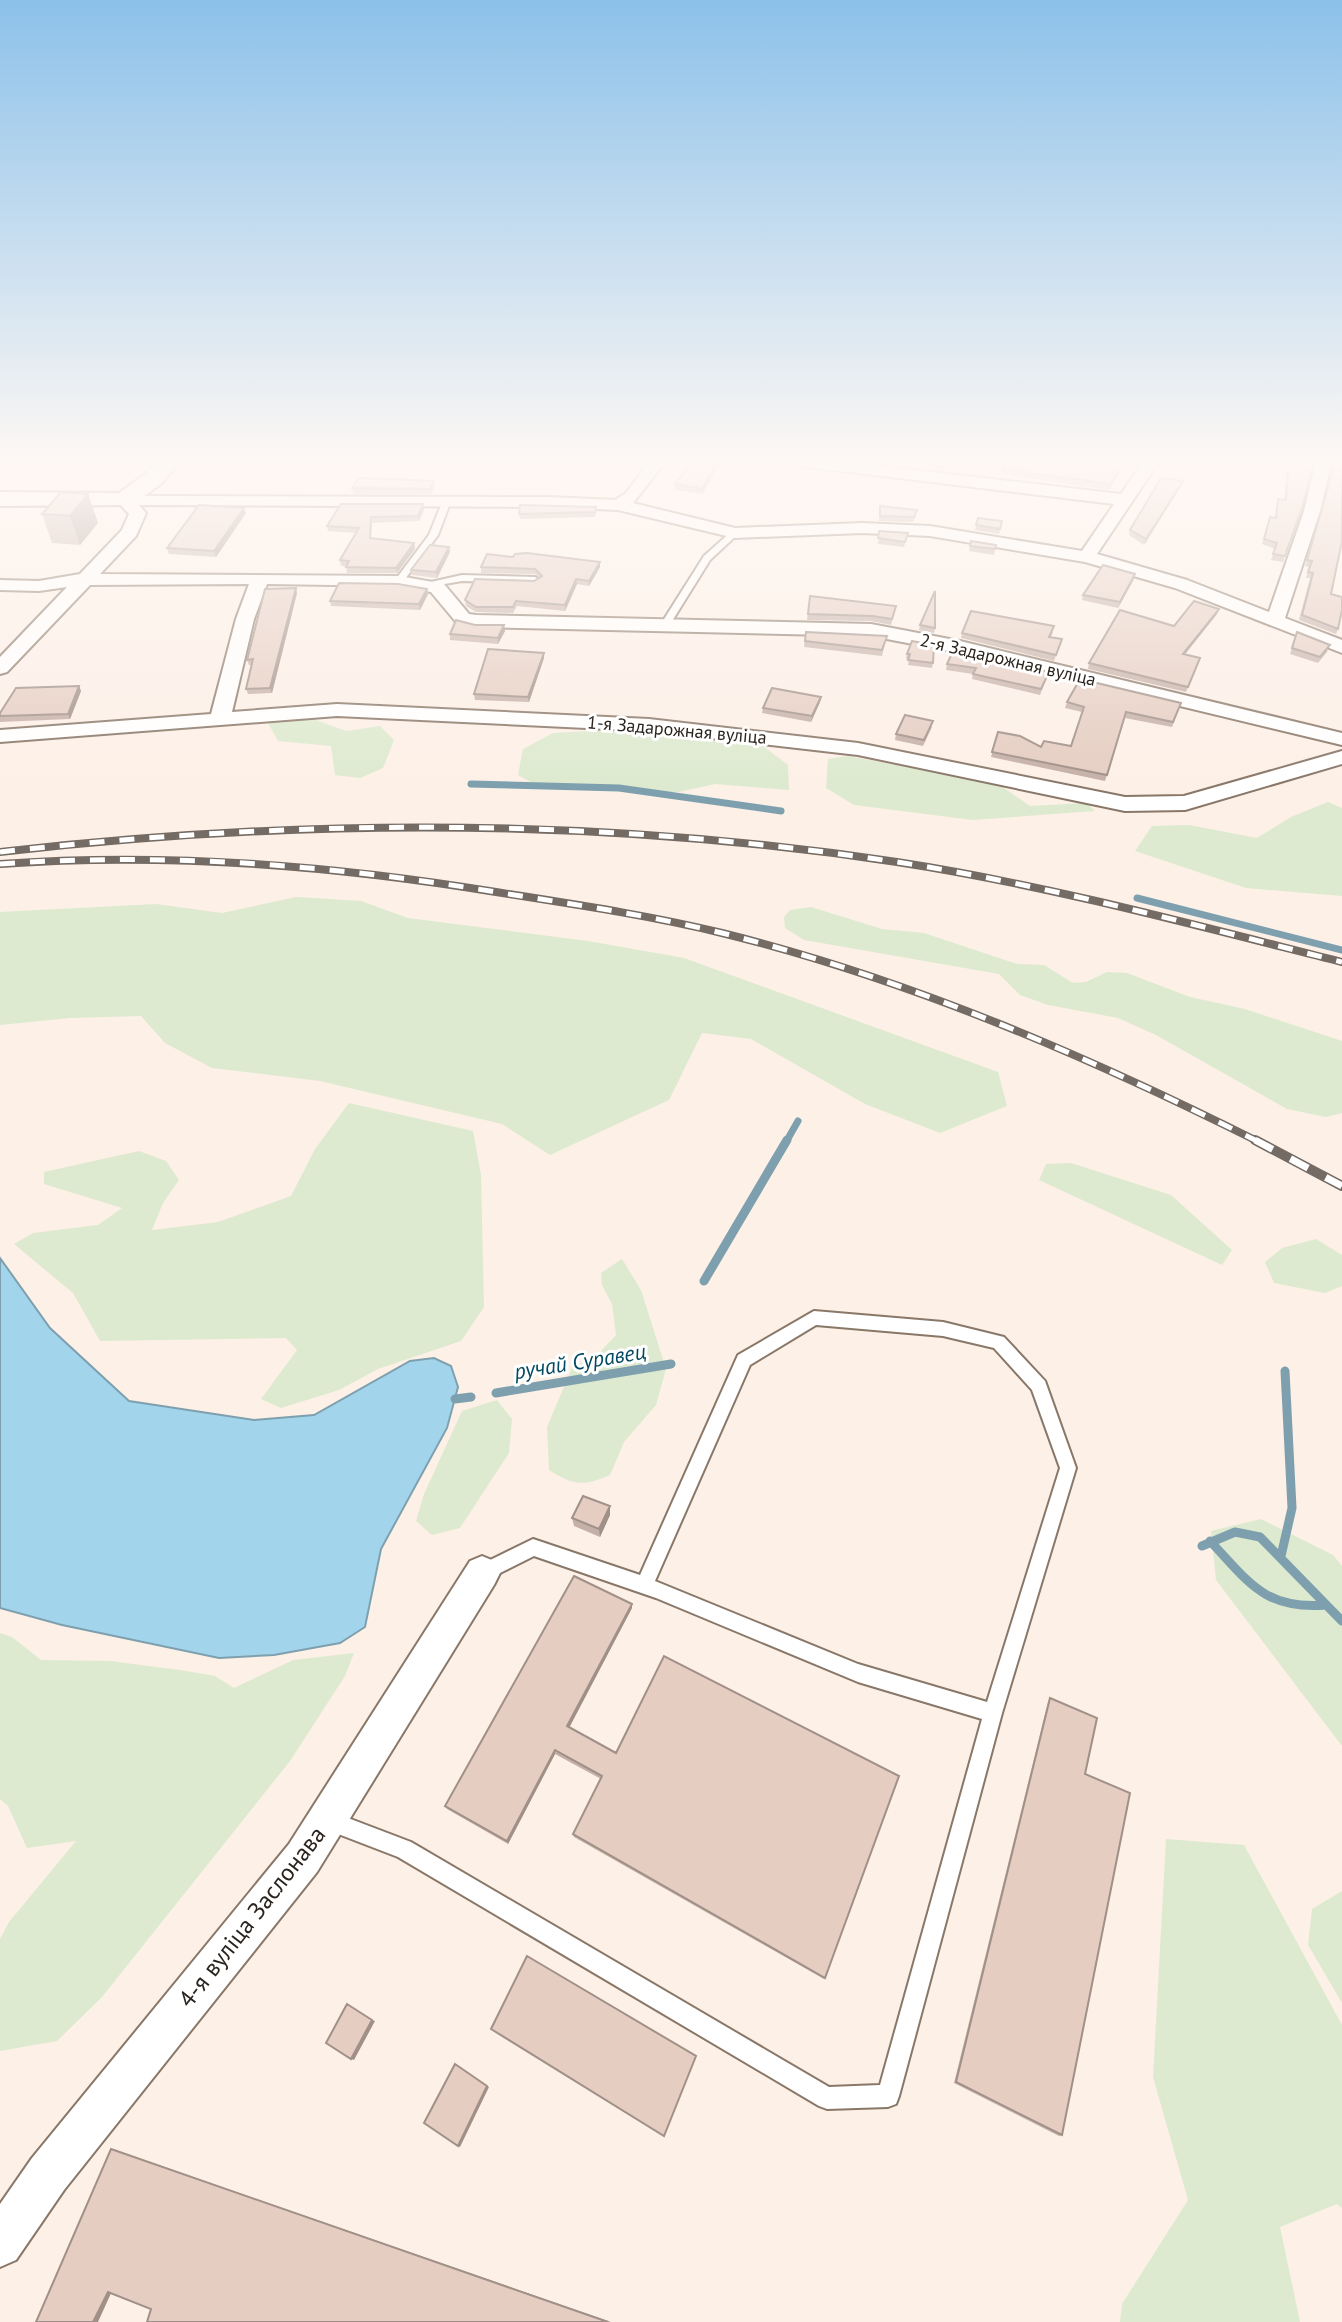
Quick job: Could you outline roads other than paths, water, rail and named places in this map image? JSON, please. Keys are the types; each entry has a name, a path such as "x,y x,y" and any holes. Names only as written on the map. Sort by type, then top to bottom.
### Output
{"street":[{"path":"0,668 94,568"},
{"path":"1127,568 1181,584 1342,647"},
{"path":"1275,620 1293,568"},
{"path":"220,718 245,619 260,578"},
{"path":"0,585 39,586 84,579 260,578 427,584"},
{"name":"2-я Задарожная вуліца","path":"427,584 444,590 463,618 476,621 871,630 960,647 1342,739"},
{"name":"1-я Задарожная вуліца","path":"0,736 337,710 649,725 858,749 1125,804 1185,803 1342,757"},
{"name":"4-я вуліца Заслонава","path":"0,2244 48,2174 303,1858 482,1573"}],"lane":[{"path":"399,581 408,568"},
{"path":"666,624 701,568"},
{"path":"427,584 462,578 535,580"},
{"path":"327,1820 404,1849 827,2098 888,2096 993,1713 1068,1468 1039,1386 999,1342 943,1329 814,1318 744,1360 644,1586"},
{"path":"482,1573 533,1547 588,1563 862,1674 993,1713"}],"water":[{"path":"0,1258 50,1328 129,1401 254,1420 314,1415 410,1361 434,1358 451,1366 458,1387 447,1428 381,1549 365,1627 340,1643 274,1655 219,1658 62,1625 0,1608"}],"waterway":[{"path":"471,784 619,788 781,811"},
{"path":"1137,898 1342,950"},
{"path":"786,1142 798,1121"},
{"path":"704,1281 787,1140"},
{"name":"ручай Суравец","path":"496,1393 671,1364"},
{"path":"1281,1556 1292,1508 1285,1371"},
{"path":"455,1399 471,1397"},
{"name":"ручай Суравец","path":"1211,1542 1235,1532 1260,1537 1342,1621"},
{"name":"ручай Суравец","path":"1202,1546 1211,1542"},
{"name":"ручай Суравец","path":"1211,1542 1247,1581 1272,1598 1287,1603 1326,1605"}],"railway":[{"path":"0,852 112,841 336,828 561,830 673,837 785,847 953,871 1121,907 1342,962"},
{"path":"0,864 187,860 311,868 610,910 722,933 861,973 996,1022 1256,1140"},
{"path":"1256,1140 1342,1186"}]}
